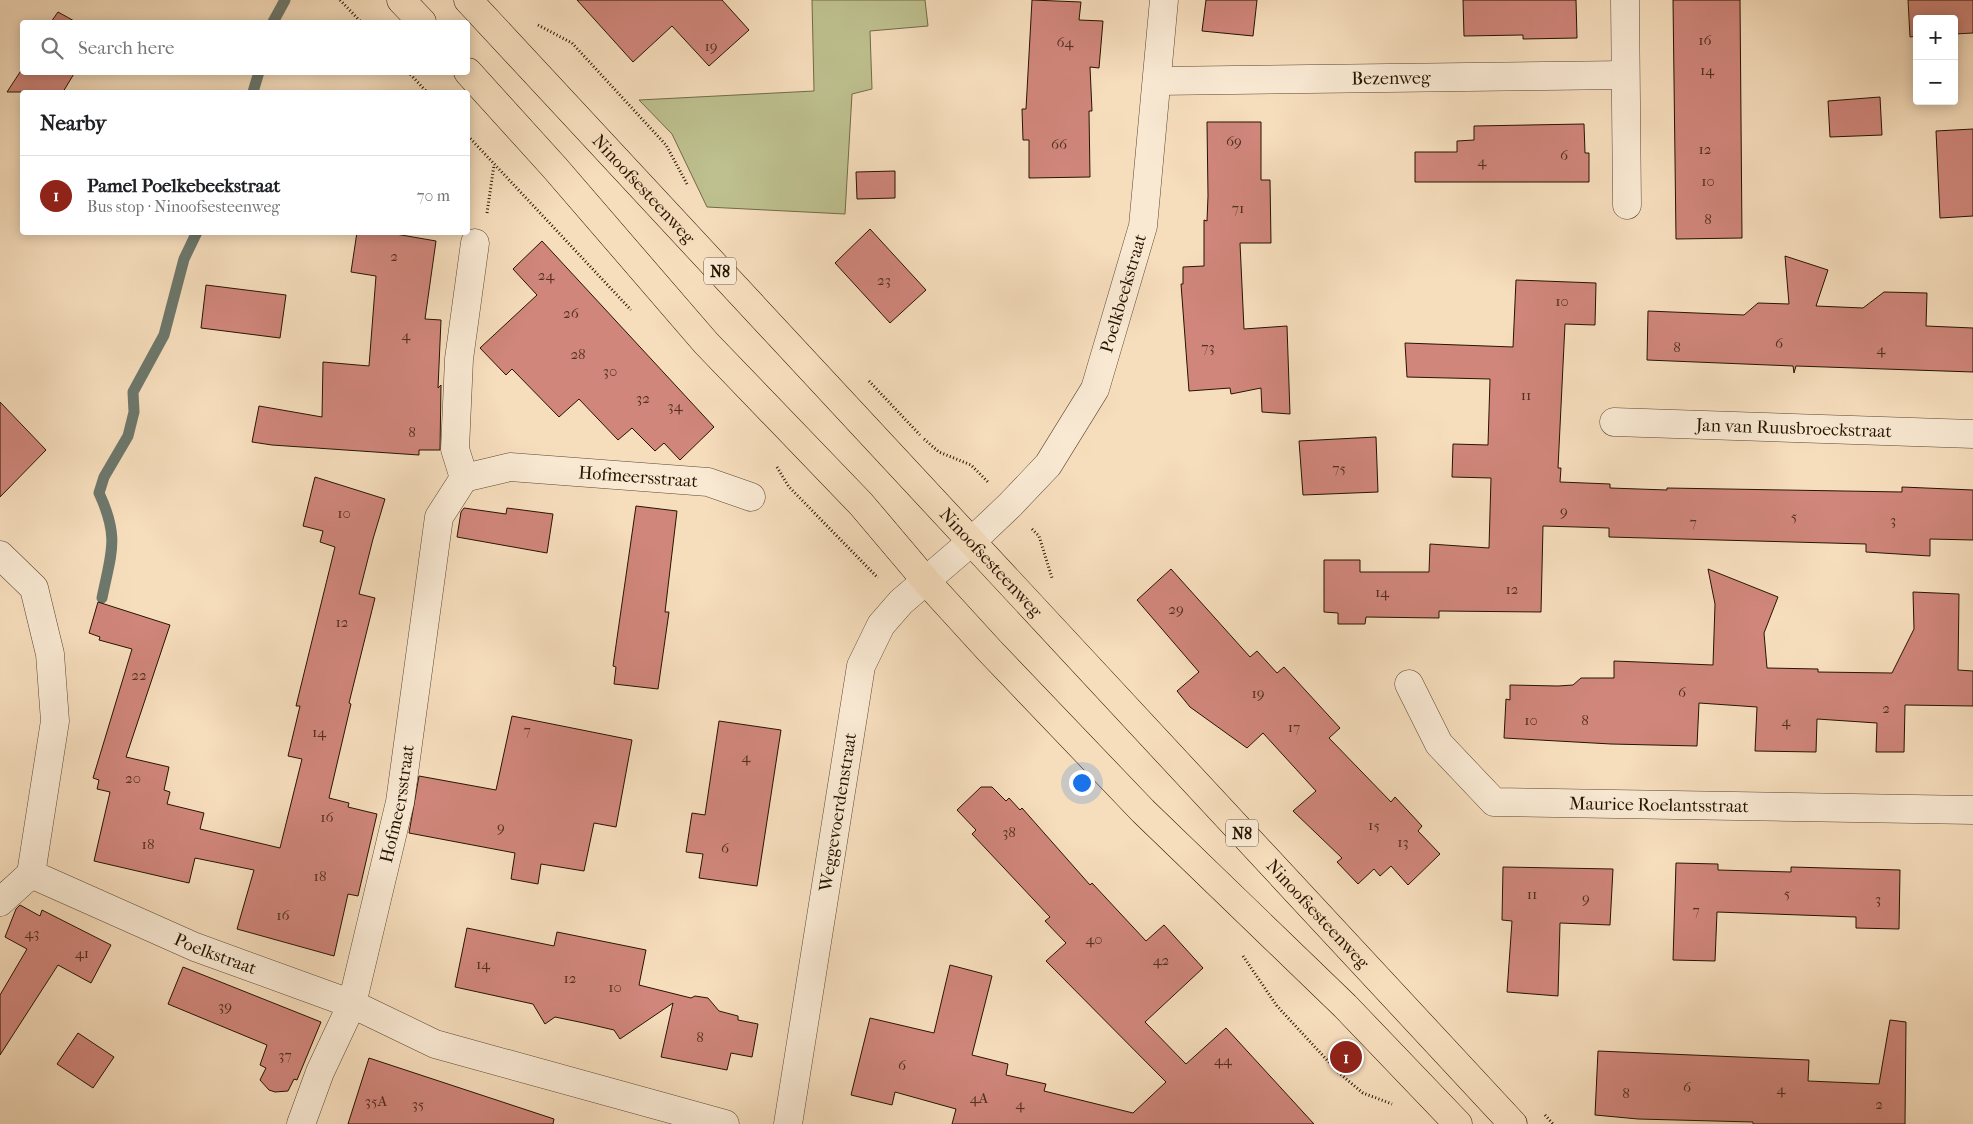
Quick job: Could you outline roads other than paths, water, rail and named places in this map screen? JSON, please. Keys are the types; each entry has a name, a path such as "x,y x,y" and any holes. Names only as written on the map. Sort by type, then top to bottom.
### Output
{"main road":[{"path":"401,0 420,20"},
{"name":"Ninoofsesteenweg","path":"468,0 1513,1124"},
{"path":"470,74 555,168 706,343 861,504 927,582 1143,811 1345,1006 1458,1124"}],"street":[{"name":"Poelkbeekstraat","path":"971,542 1048,465 1096,389 1142,226 1164,0"},
{"path":"1625,0 1627,205"},
{"name":"Bezenweg","path":"1157,81 1625,75"},
{"path":"464,478 455,449 458,379 475,243"},
{"name":"Jan van Ruusbroeckstraat","path":"1614,422 1973,434"},
{"name":"Hofmeersstraat","path":"301,1124 320,1072 352,1004 400,802 439,517 464,478 510,467 708,482 751,497"},
{"name":"Weggevoerdenstraat","path":"788,1124 862,666 881,625 901,602 927,582 971,542"},
{"path":"0,555 34,588 50,654 54,721 31,874 0,902"},
{"name":"Maurice Roelantsstraat","path":"1409,684 1439,744 1494,802 1973,810"},
{"name":"Poelkstraat","path":"31,874 195,948 352,1004 435,1044 725,1124"}],"waterway":[{"path":"274,20 285,0"},
{"path":"254,90 258,75"},
{"path":"102,598 111,557 112,534 106,509 99,493 104,477 128,436 134,412 133,392 164,335 184,259 196,235"}],"place":[{"name":"Pamel Poelkebeekstraat","path":"1346,1057"}]}
